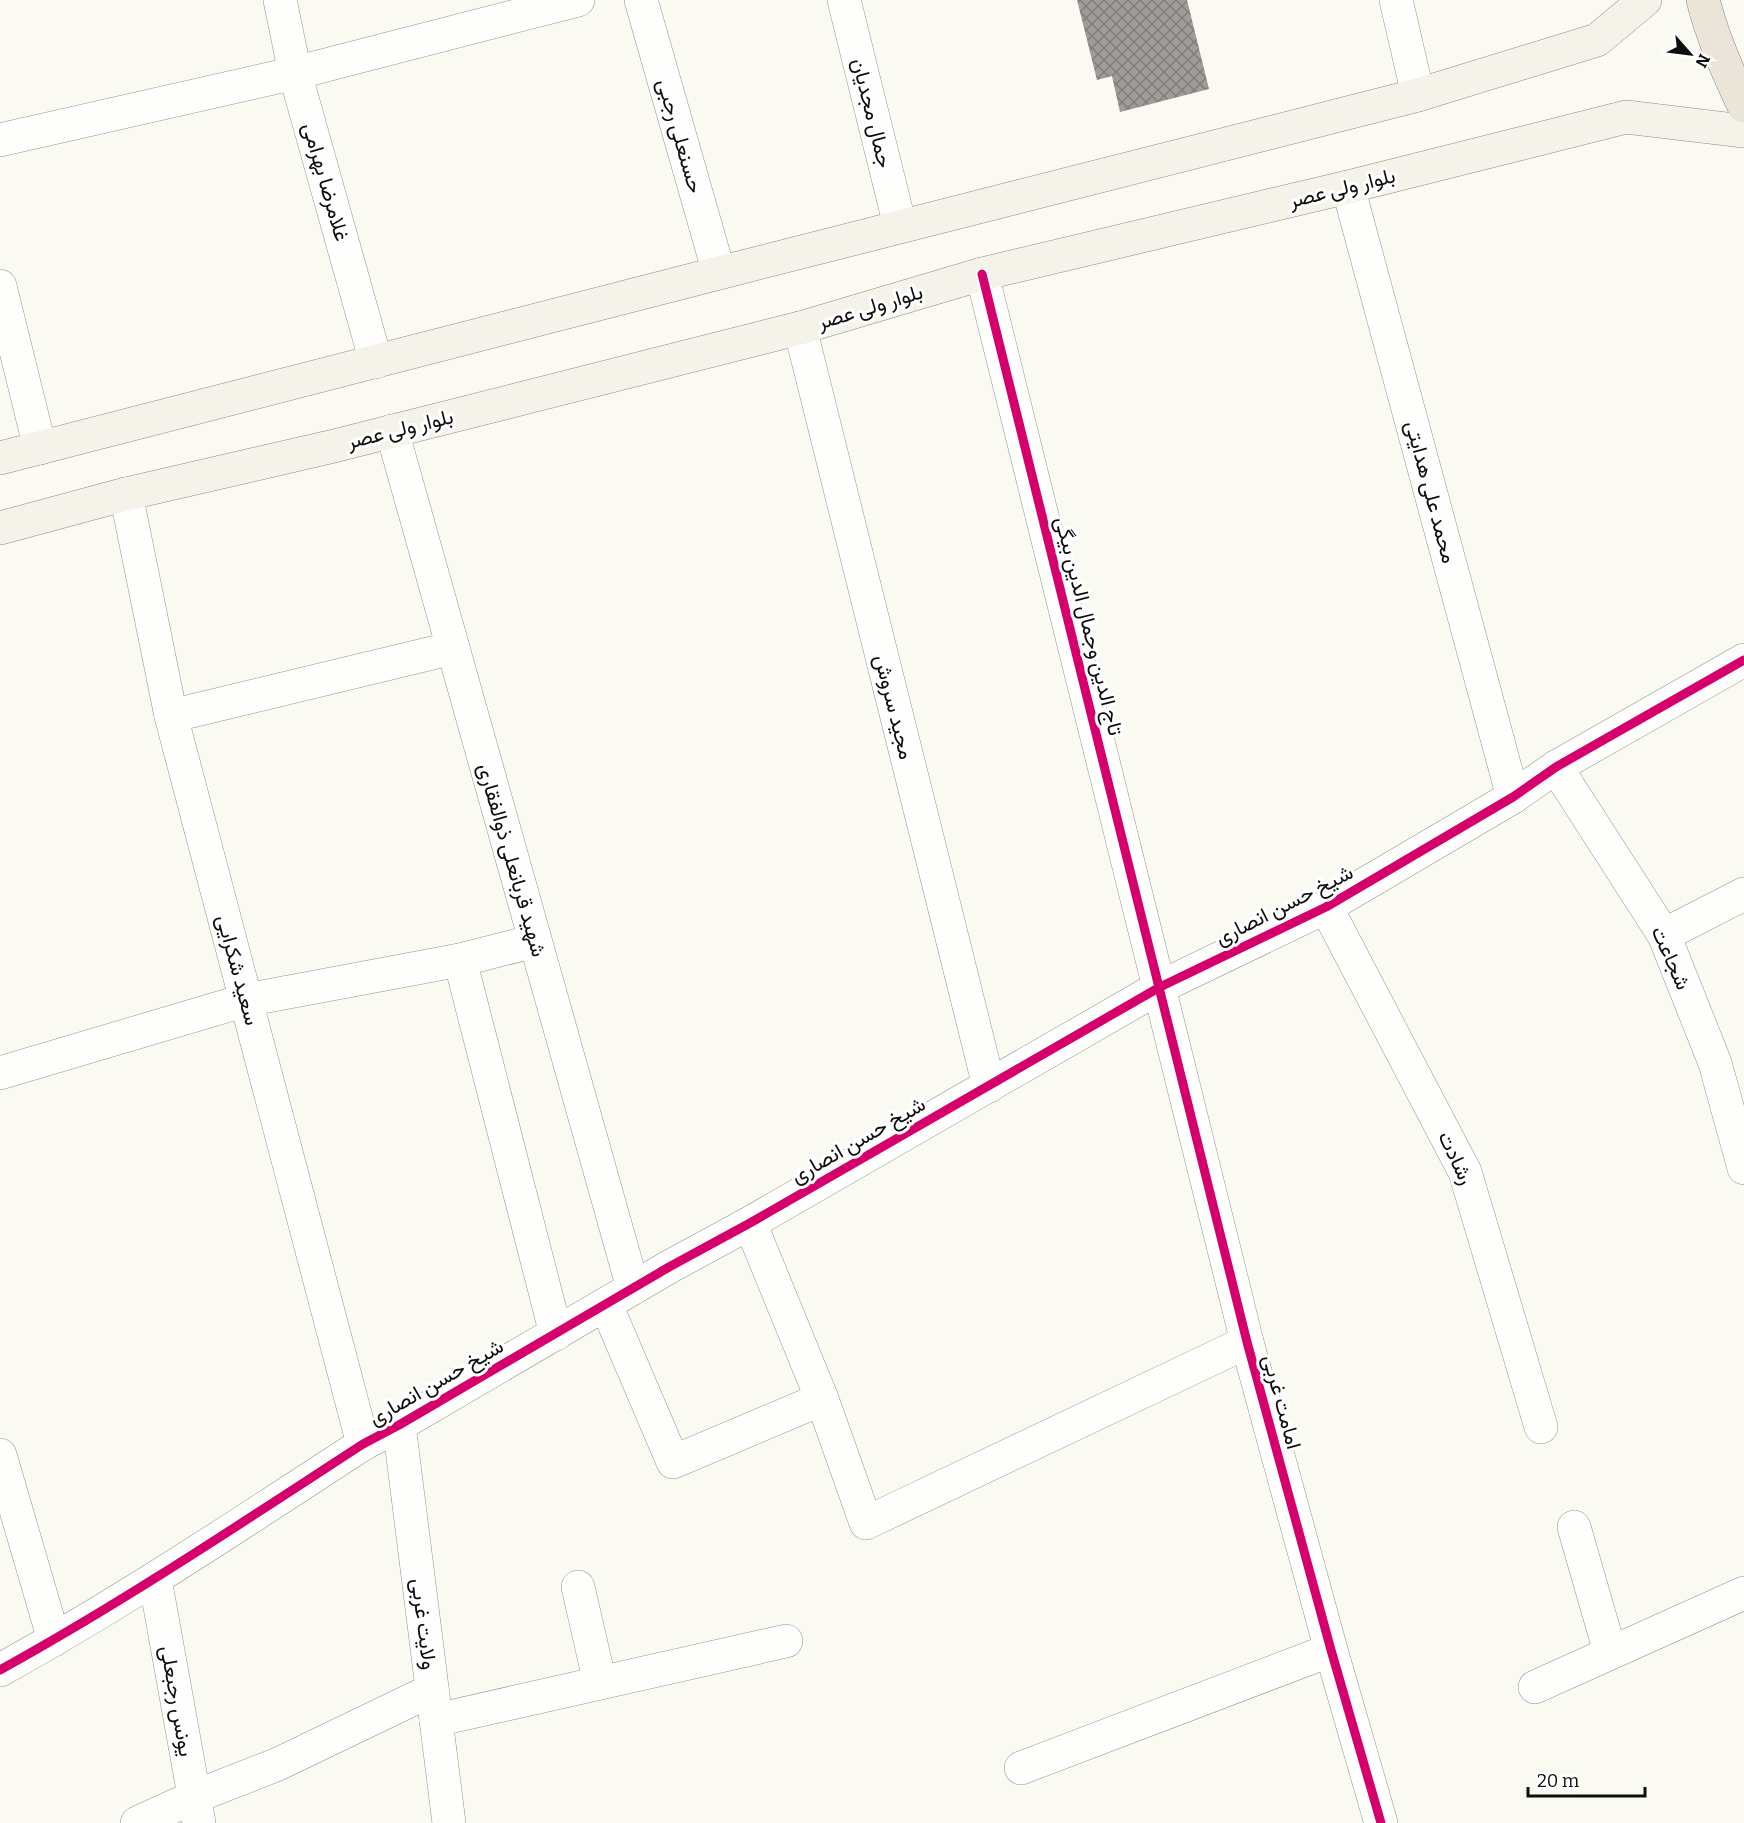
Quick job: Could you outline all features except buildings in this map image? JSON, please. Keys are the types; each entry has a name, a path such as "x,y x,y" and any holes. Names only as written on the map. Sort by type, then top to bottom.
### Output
{"main road":[{"path":"0,458 1418,95 1597,40 1645,0"},
{"path":"1703,0 1722,55 1744,106"},
{"name":"بلوار ولی عصر","path":"0,528 126,494 392,431 800,328 982,274 1348,187 1626,117 1744,131"}],"street":[{"name":"غلامرضا بهرامی","path":"280,0 296,73 376,362"},
{"path":"0,140 296,73 578,0"},
{"name":"حسنعلی رجبی","path":"641,0 719,273"},
{"name":"جمال مجدیان","path":"844,0 900,226"},
{"path":"1396,0 1418,95"},
{"name":"محمد علی هدایتی","path":"1348,187 1513,797"},
{"name":"تاج الدین وجمال الدین بیگی","path":"982,274 1160,987"},
{"path":"0,286 40,448"},
{"name":"مجید سروش","path":"800,328 989,1086"},
{"name":"شهید قربانعلی ذوالفقاری","path":"392,431 535,941 619,1297 673,1462 822,1399"},
{"name":"سعید شکرایی","path":"126,494 171,716 363,1444"},
{"path":"171,716 453,648"},
{"name":"شیخ حسن انصاری","path":"0,1670 155,1579 363,1444 1160,987 1326,907 1513,797 1556,767 1744,660"},
{"name":"شجاعت","path":"1556,767 1664,935 1715,1063 1744,1168"},
{"path":"1664,935 1744,894"},
{"name":"رشادت","path":"1326,907 1465,1172 1541,1426"},
{"path":"0,1073 246,1000 460,960 535,941"},
{"path":"460,960 556,1334"},
{"name":"امامت غربی","path":"1160,987 1247,1342 1378,1822"},
{"path":"750,1223 822,1399 866,1523 1247,1342"},
{"name":"ولایت غربی","path":"399,1425 449,1823"},
{"path":"0,1455 54,1640"},
{"path":"1574,1527 1610,1652"},
{"name":"یونس رجبعلی","path":"155,1579 196,1810"},
{"path":"578,1587 600,1683"},
{"path":"1534,1687 1744,1593"},
{"path":"137,1823 196,1810 276,1765 434,1705 600,1683 786,1641"},
{"path":"1021,1768 1330,1650"}],"cycle path":[{"path":"982,274 1247,1342 1381,1823"},
{"path":"0,1670 138,1589 363,1444 1160,987 1326,907 1513,797 1556,767 1744,660"}]}
